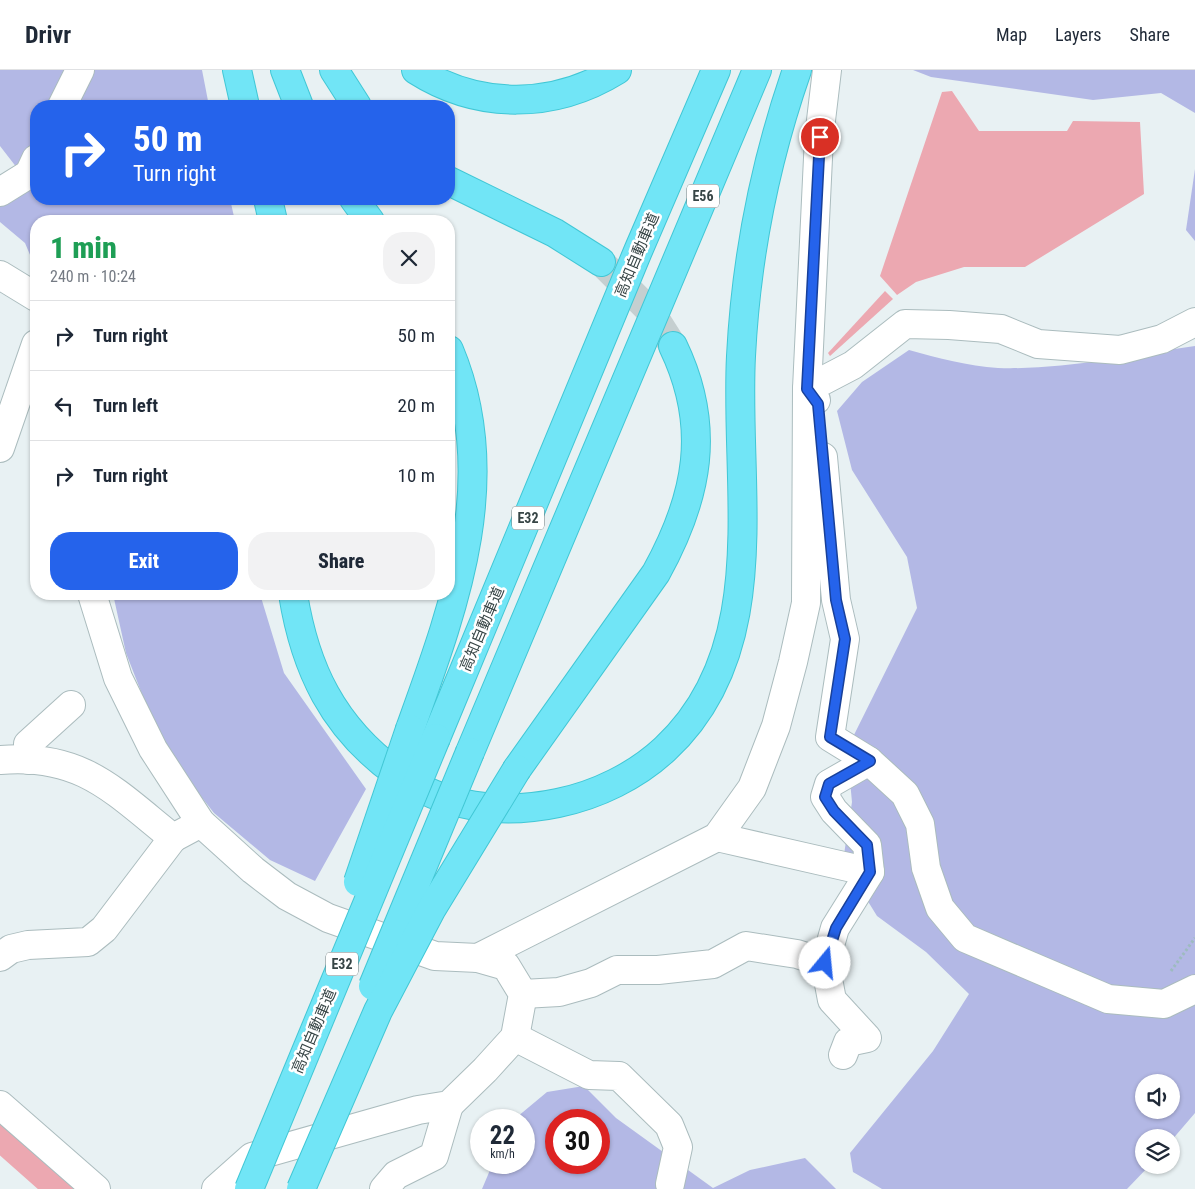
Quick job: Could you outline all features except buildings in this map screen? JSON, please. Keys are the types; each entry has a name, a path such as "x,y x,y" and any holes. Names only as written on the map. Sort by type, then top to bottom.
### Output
{"highway":[{"path":"237,70 244,100"},
{"path":"285,70 297,100"},
{"path":"334,70 353,100"},
{"path":"416,70 452,88 478,97 504,100 529,100 554,96 580,89 617,70"},
{"name":"高知自動車道","path":"249,1189 619,298 716,70"},
{"name":"E56","path":"649,323 757,70"},
{"path":"294,600 305,650 313,671 334,710 353,735 378,760 402,778 436,796 476,806 499,809 520,809 564,802 596,792 628,776 658,756 678,737 708,696 720,672 728,651 736,612 742,535 739,402 744,301 763,189 797,70"},
{"path":"455,184 555,233 602,262"},
{"name":"E32","path":"290,1189 649,323"},
{"path":"300,1189 378,1011 431,910 517,769 656,573 674,541 686,508 694,477 695,417 682,364 673,346"},
{"path":"455,364 470,418 474,465 471,512 464,562 455,595"},
{"path":"275,1125 454,600"}],"street":[{"path":"65,100 80,70"},
{"path":"478,958 717,836 752,788 776,726 806,603 807,389 820,137 827,70"},
{"path":"0,192 30,172"},
{"path":"0,276 30,294"},
{"path":"807,389 852,365 905,324 949,325 1001,330 1038,344 1120,350 1162,338 1195,322"},
{"path":"0,448 30,361"},
{"path":"807,389 818,404 836,600 845,639 830,737 870,761 905,794 920,824 926,868 940,908 965,938 1108,999 1164,1004 1195,988"},
{"path":"94,600 118,678 152,749 201,823 253,870 287,896 328,918 435,956 478,958 506,966 523,994 515,1037 485,1070 449,1104 434,1156 396,1175 384,1189"},
{"path":"29,760 28,744 71,705"},
{"path":"0,760 29,760 68,765 88,773 103,782 173,838"},
{"path":"843,1055 848,1042 867,1038 832,1000 825,963 836,928 870,872 867,845 834,811 825,797 829,784 870,761"},
{"path":"0,957 11,949 28,945 88,942 104,929 173,838 201,823"},
{"path":"717,836 870,872"},
{"path":"523,994 559,992 591,983 617,970 658,970 712,964 746,946 798,954 825,963"},
{"path":"515,1037 589,1074 619,1076 669,1125 678,1147 670,1184"},
{"path":"216,1189 252,1157 418,1110 449,1104"},
{"path":"0,1105 96,1189"}],"shaded area":[{"path":"0,70 202,70 208,100 30,100 30,185 0,146"},
{"path":"913,70 1195,70 1195,113 1161,93 1093,100 931,77"},
{"path":"952,91 979,131 1067,131 1073,121 1140,122 1144,194 1025,267 964,267 916,282 897,295 880,276 942,92"},
{"path":"1195,169 1195,241 1186,230"},
{"path":"30,187 30,205 231,205 234,215 30,215 30,255 25,243 0,222 0,205"},
{"path":"885,291 893,299 830,356 828,353"},
{"path":"1195,346 1195,1113 1180,1130 1135,1129 1135,1174 1141,1174 1127,1189 882,1189 853,1172 850,1153 933,1051 969,994 926,952 877,916 843,861 852,802 847,749 917,608 907,557 852,470 837,411 862,382 909,350 942,359 998,368 1047,367"},
{"path":"114,600 262,600 284,673 366,789 315,881 270,860 214,813 163,748 126,653"},
{"path":"584,1086 607,1109 545,1109 545,1174 610,1174 610,1112 713,1188 750,1170 805,1158 836,1189 482,1189 488,1174 535,1174 535,1109 527,1109 547,1092"}],"waterway":[{"path":"0,1126 71,1189"}],"tunnel":[{"path":"601,262 652,313 673,346"}],"route":[{"path":"820,137 807,389 818,404 836,600 845,639 830,737 870,761 829,784 825,797 834,811 867,845 870,872 836,928 825,963"}]}
